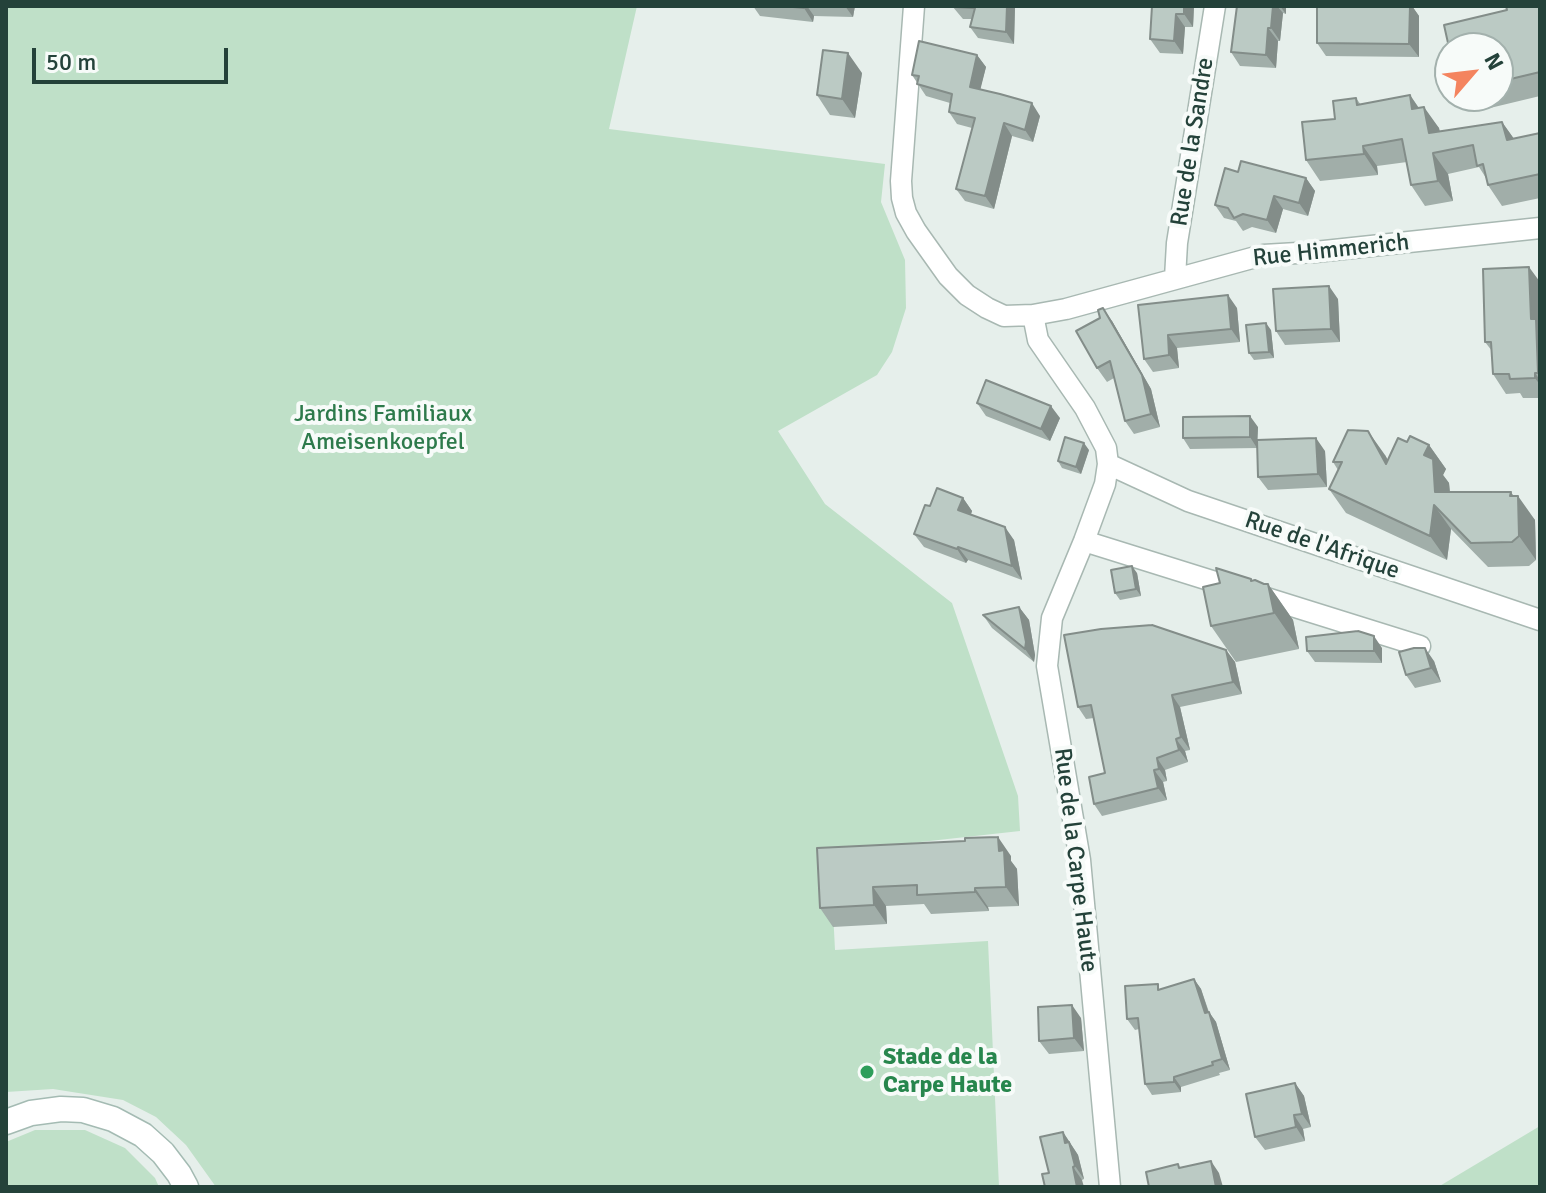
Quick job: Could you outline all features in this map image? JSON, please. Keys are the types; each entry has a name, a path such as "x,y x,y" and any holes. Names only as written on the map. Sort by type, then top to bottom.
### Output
{"main road":[{"path":"8,1119 61,1109 83,1110 113,1119 143,1135 163,1153 186,1187"}],"street":[{"path":"914,6 901,181 906,213 948,276 967,295 1004,316 1033,315 1038,340 1085,408 1106,448 1108,464"},
{"name":"Rue de la Sandre","path":"1175,278 1177,243 1215,6"},
{"name":"Rue Himmerich","path":"1033,315 1066,309 1263,255 1540,228"},
{"name":"Rue de la Carpe Haute","path":"1108,464 1105,484 1052,618 1047,666 1080,860 1110,1187"},
{"name":"Rue de l'Afrique","path":"1108,464 1188,501 1540,620"},
{"path":"1084,541 1420,646"}],"green space":[{"name":"Jardins Familiaux Ameisenkoepfel","path":"6,6 637,6 609,129 885,164 881,202 905,260 906,308 892,352 877,375 778,431 825,504 952,603 1018,796 1020,831 830,852 835,950 988,941 999,1187 216,1187 186,1145 156,1117 123,1100 53,1089 6,1092"},
{"path":"1540,1126 1540,1187 1438,1187"},
{"path":"35,1130 85,1130 125,1148 155,1178 159,1187 6,1187 6,1142"}],"building":[{"path":"955,6 1007,6 1006,32 970,27 975,8"},
{"path":"1152,6 1184,6 1184,14 1176,14 1174,41 1150,39"},
{"path":"1237,6 1273,6 1266,55 1231,52"},
{"path":"1317,6 1410,6 1409,44 1317,43"},
{"path":"1506,6 1540,6 1540,72 1514,78 1514,32 1446,32 1444,25 1507,10"},
{"path":"919,41 977,55 970,87 1032,103 1025,130 1004,123 985,196 956,189 975,118 949,112 952,94 917,84 919,76 912,75"},
{"path":"823,50 848,53 842,99 817,95"},
{"path":"1410,95 1412,109 1424,107 1429,133 1502,122 1507,140 1540,133 1540,174 1488,185 1483,164 1477,166 1473,145 1433,153 1438,181 1411,185 1402,139 1363,146 1364,154 1306,160 1302,122 1335,119 1333,101 1356,98 1357,105"},
{"path":"1241,161 1306,178 1299,203 1274,196 1267,220 1243,214 1234,218 1228,208 1215,205 1225,168 1238,172"},
{"path":"1529,267 1531,319 1536,319 1538,373 1535,373 1535,378 1510,379 1509,374 1493,374 1491,342 1485,342 1483,269"},
{"path":"1329,286 1331,329 1276,331 1273,289"},
{"path":"1228,295 1231,329 1168,335 1169,355 1144,359 1138,305"},
{"path":"1103,308 1142,375 1151,414 1125,421 1110,361 1097,368 1076,331 1100,318 1098,310"},
{"path":"1266,323 1269,352 1249,353 1246,325"},
{"path":"986,380 1051,406 1041,429 977,403"},
{"path":"1250,416 1250,437 1183,438 1183,417"},
{"path":"1348,430 1368,431 1386,464 1398,438 1407,442 1410,436 1429,445 1424,455 1433,459 1435,492 1511,492 1510,496 1518,496 1519,536 1512,542 1471,543 1434,505 1430,536 1329,489 1342,462 1333,462"},
{"path":"1065,437 1084,443 1076,467 1058,461"},
{"path":"1316,438 1318,474 1258,477 1257,440"},
{"path":"937,488 963,498 958,510 1005,527 1012,566 914,534 925,505 930,506"},
{"path":"1132,566 1136,589 1115,593 1111,570"},
{"path":"1216,568 1268,584 1274,613 1211,626 1203,587 1220,583"},
{"path":"1019,607 1026,642 1025,649 983,615"},
{"path":"1152,625 1226,650 1233,682 1172,695 1181,737 1176,739 1179,750 1157,758 1159,769 1154,770 1158,788 1094,804 1089,777 1105,773 1091,705 1078,707 1064,635"},
{"path":"1358,631 1374,636 1374,651 1307,651 1306,637"},
{"path":"1425,648 1431,668 1406,675 1399,652"},
{"path":"998,837 999,851 1004,850 1006,887 917,895 917,885 873,887 874,905 820,908 817,848"},
{"path":"1194,979 1205,1013 1209,1012 1222,1059 1212,1062 1213,1065 1174,1077 1174,1082 1145,1084 1138,1018 1127,1019 1125,986 1158,984 1158,990"},
{"path":"1072,1005 1074,1038 1039,1041 1038,1007"},
{"path":"1295,1083 1302,1114 1294,1115 1296,1127 1255,1137 1246,1094"},
{"path":"1063,1132 1065,1143 1069,1142 1077,1187 1045,1187 1042,1174 1049,1173 1040,1137"},
{"path":"1211,1161 1216,1187 1149,1187 1146,1172 1178,1164 1179,1168"}],"place":[{"name":"Stade de la Carpe Haute","path":"867,1072"}]}
